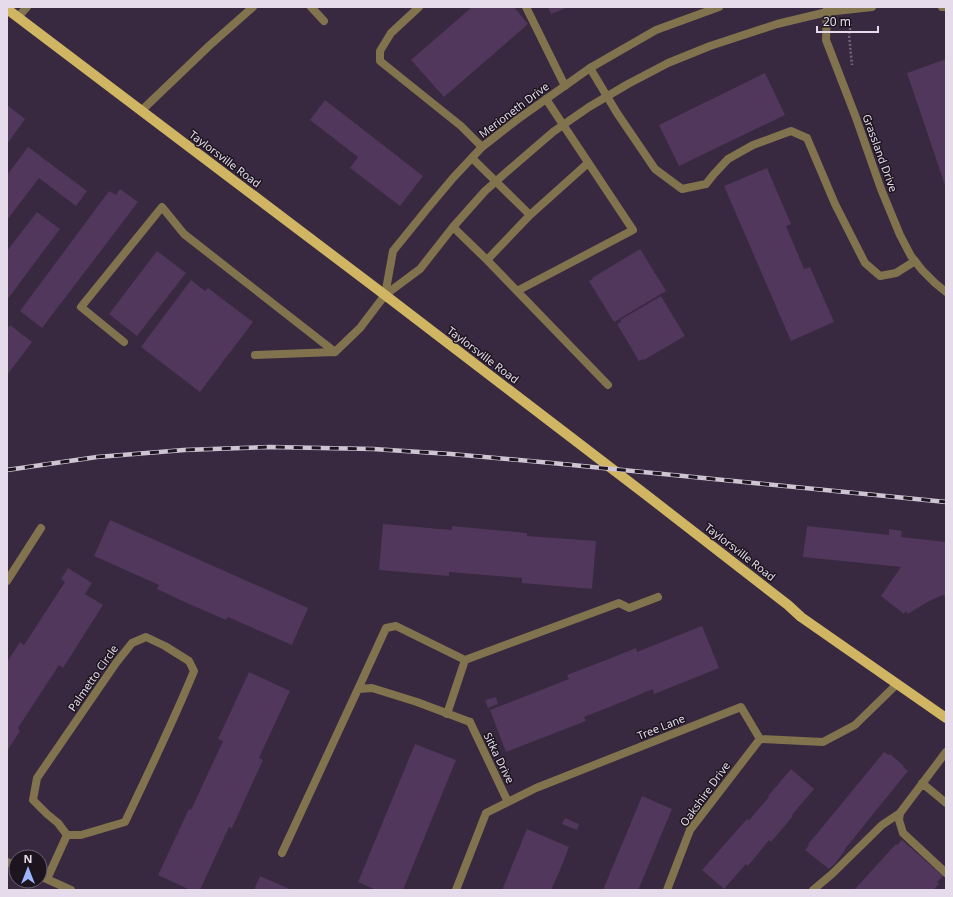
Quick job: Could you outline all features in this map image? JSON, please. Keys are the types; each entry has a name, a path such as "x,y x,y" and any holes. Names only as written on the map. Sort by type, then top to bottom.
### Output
{"main road":[{"name":"Taylorsville Road","path":"7,9 658,504 782,600 801,617 946,718"}],"street":[{"path":"18,17 27,7"},
{"path":"141,111 210,45 253,7"},
{"path":"311,7 324,21"},
{"path":"418,7 391,33 380,51 380,61 462,126 482,147"},
{"path":"526,7 565,86"},
{"name":"Merioneth Drive","path":"385,295 393,251 427,209 482,147 518,119 590,68 656,30 719,7"},
{"path":"255,354 335,352 360,328 385,295 420,269 485,191 563,125 589,107 628,84 668,63 710,46 777,24 827,10 872,7"},
{"name":"Grassland Drive","path":"827,10 826,40 900,235 911,256 922,270 946,292"},
{"path":"590,68 617,113 655,169 682,189 706,184 728,159 753,145 791,131 806,138 836,204 865,262 880,276 896,273 915,261"},
{"path":"517,291 633,230 546,99"},
{"path":"472,158 530,215"},
{"path":"487,260 530,215 588,163"},
{"path":"124,342 81,307 162,207 184,234 335,352"},
{"path":"453,228 487,260 608,385"},
{"path":"7,581 41,528"},
{"path":"282,853 386,628 396,626 465,660 619,604 629,608 658,597"},
{"name":"Palmetto Circle","path":"146,638 164,646 189,661 194,671 169,730 125,822 81,835 67,835 58,823 33,800 37,778 116,663 132,642 146,638"},
{"path":"358,689 372,688 447,714 465,660"},
{"path":"760,739 823,742 855,725 897,684"},
{"name":"Tree Lane","path":"456,890 486,813 536,788 741,707 760,739"},
{"name":"Sitka Drive","path":"447,714 470,722 508,802"},
{"name":"Oakshire Drive","path":"667,890 690,830 760,739"},
{"path":"814,890 882,825 900,813 946,752"},
{"path":"922,783 946,803"},
{"path":"900,813 899,820 903,833 946,873"},
{"path":"48,871 67,835"},
{"path":"48,880 72,890"}],"building":[{"path":"472,7 514,7 528,24 444,97 411,60"},
{"path":"548,7 568,7 551,14"},
{"path":"946,59 946,188 907,73"},
{"path":"765,73 785,115 679,166 659,125"},
{"path":"325,100 423,176 400,206 350,168 358,157 310,120"},
{"path":"7,105 25,119 7,144"},
{"path":"28,147 87,191 76,206 39,178 7,220 7,175"},
{"path":"767,168 791,224 786,226 804,269 810,267 834,322 791,341 724,186"},
{"path":"120,189 138,202 42,328 20,311 109,191 116,195"},
{"path":"37,212 60,229 7,300 7,251"},
{"path":"640,249 666,291 614,322 589,281"},
{"path":"157,251 186,273 137,336 109,314"},
{"path":"191,280 205,291 208,288 253,322 200,392 141,347"},
{"path":"661,296 685,336 644,360 639,361 617,324 621,322 620,320"},
{"path":"10,325 32,342 7,375 7,329"},
{"path":"110,520 308,608 292,645 228,617 226,620 189,604 157,589 159,585 94,556"},
{"path":"383,524 452,530 452,526 527,533 527,536 596,541 592,589 522,583 522,578 449,572 449,576 379,570"},
{"path":"807,526 889,535 889,529 902,531 901,537 946,542 946,598 943,595 927,602 908,614 906,611 904,614 881,596 901,567 803,557"},
{"path":"68,568 92,583 85,594 103,605 63,668 59,665 18,728 20,731 7,751 7,662 20,642 24,645 65,582 61,579"},
{"path":"702,626 719,668 654,694 653,689 584,717 586,721 506,752 490,710 569,679 567,675 636,648 637,652"},
{"path":"249,672 290,691 259,758 263,760 232,828 229,827 200,890 190,890 158,875 189,809 191,810 223,741 218,739"},
{"path":"496,697 498,704 488,708 485,700"},
{"path":"415,744 456,760 403,890 376,890 358,882"},
{"path":"884,752 889,755 890,754 908,771 845,849 834,865 829,869 805,850 809,845 808,844"},
{"path":"791,769 814,789 771,842 769,840 748,866 746,864 724,889 702,870 747,819 749,820 751,818"},
{"path":"642,796 672,809 638,890 603,890"},
{"path":"565,818 579,824 577,830 562,824"},
{"path":"527,829 569,847 560,870 551,890 502,890"},
{"path":"902,840 943,876 937,882 939,884 933,890 854,890 896,844 897,845"},
{"path":"260,876 292,890 254,890"}],"railway":[{"path":"7,470 97,457 184,450 270,447 373,449 552,463 946,502"}]}
